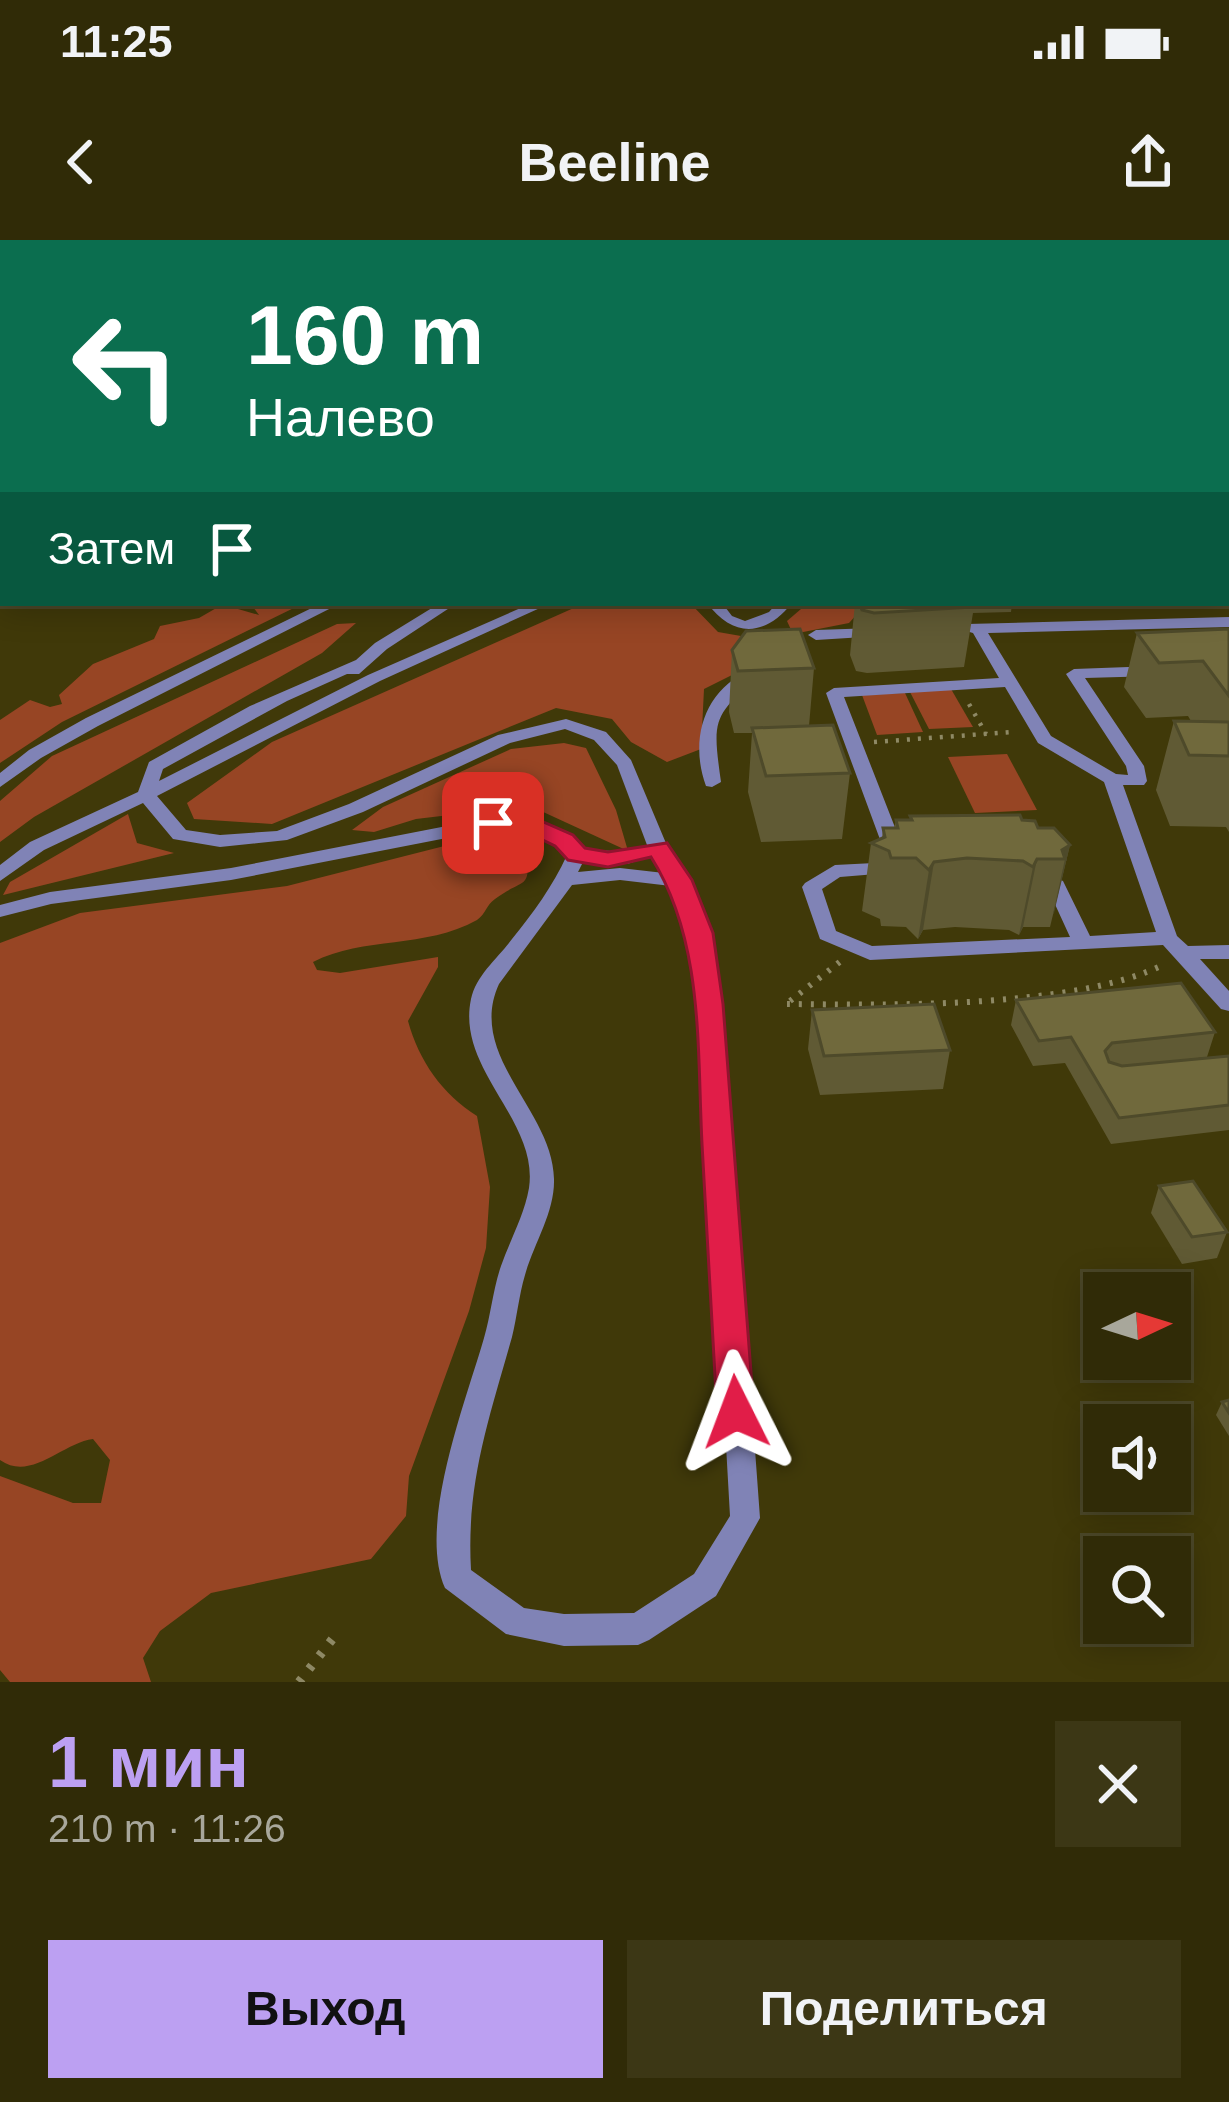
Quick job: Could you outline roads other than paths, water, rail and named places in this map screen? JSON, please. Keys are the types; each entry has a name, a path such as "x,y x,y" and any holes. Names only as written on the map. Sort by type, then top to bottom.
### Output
{"street":[{"path":"0,782 35,754 92,722 328,606"},
{"path":"310,710 362,663 446,606"},
{"path":"0,875 37,846 310,710 537,606"},
{"path":"716,606 727,619 745,626 774,616 782,606"},
{"path":"1054,606 1066,626"},
{"path":"1144,606 1148,611 1227,620"},
{"path":"793,649 862,614"},
{"path":"954,629 1227,620"},
{"path":"977,628 1044,739 1112,779 1148,780 1074,674 1185,670"},
{"path":"816,635 885,632"},
{"path":"146,795 155,766 280,694 362,663"},
{"path":"712,782 706,735 718,700 765,667"},
{"path":"1010,682 834,694 912,868 835,871 812,887 827,935 870,953 1082,941 1229,952"},
{"path":"146,795 180,835 220,841 280,836 546,725 566,724 601,736 625,764 658,848 679,880 700,933 745,1518 705,1585 638,1629 564,1630 517,1623 455,1577 451,1522 461,1448 499,1336 512,1271 532,1222 543,1177 482,1030 481,1001 494,973 568,879 577,854"},
{"path":"1112,779 1176,946 1229,1004"},
{"path":"0,911 50,898 231,874 493,823 532,826 564,840 577,854 627,858 658,848"},
{"path":"1013,863 1055,885 1082,941"},
{"path":"568,879 620,874 679,880"}]}
